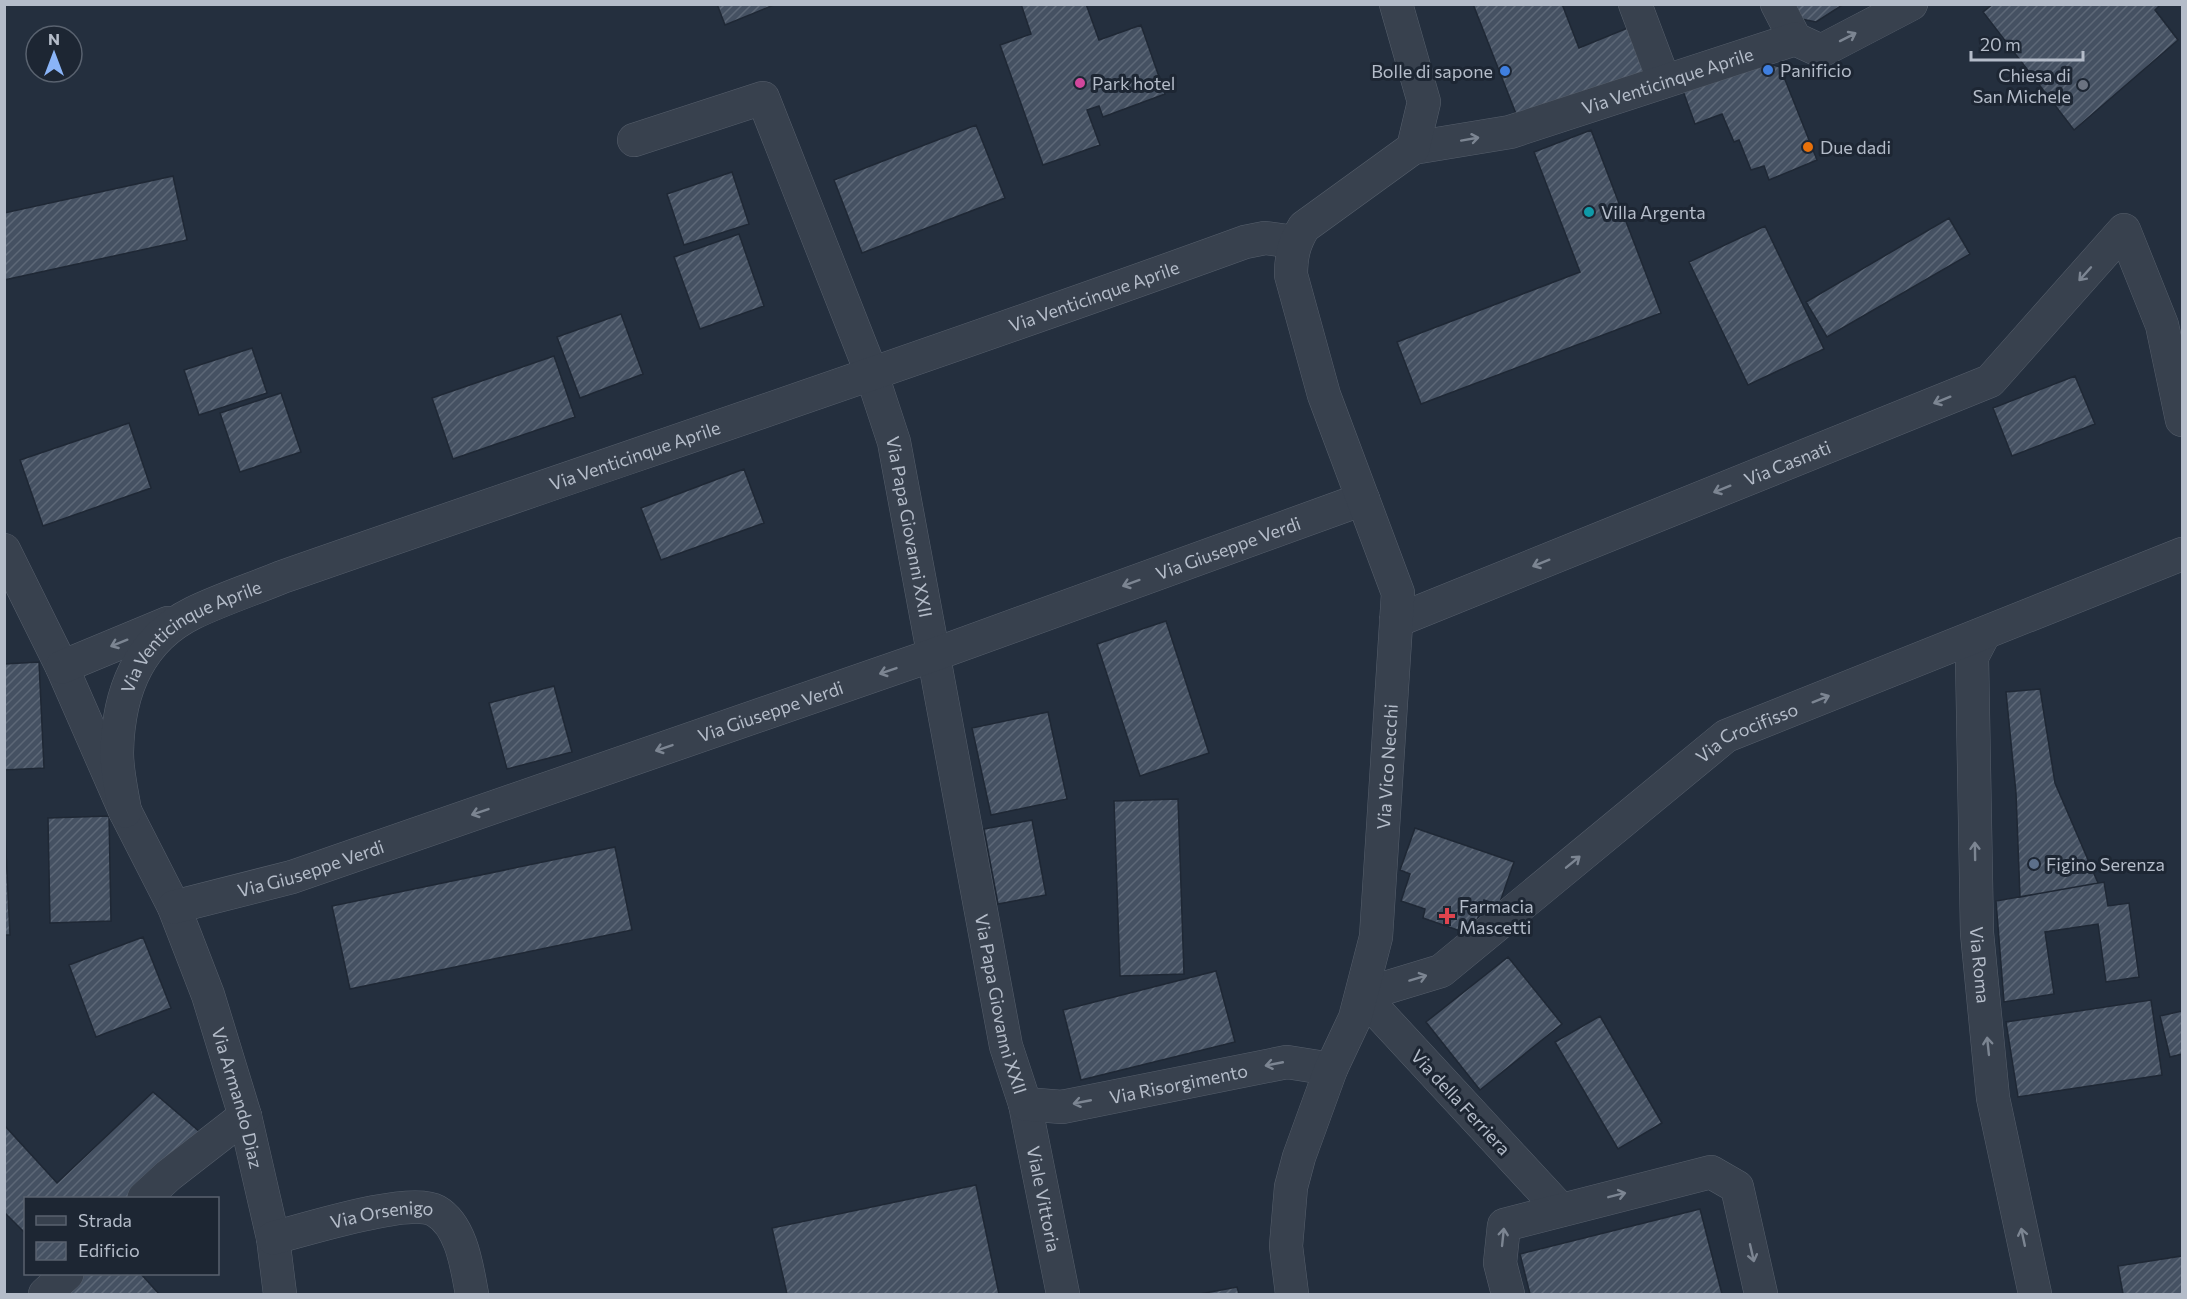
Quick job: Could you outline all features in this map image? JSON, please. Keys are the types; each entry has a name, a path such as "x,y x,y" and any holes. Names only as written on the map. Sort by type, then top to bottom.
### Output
{"street":[{"path":"1295,242 1304,227 1413,148 1424,102 1396,4"},
{"path":"1635,4 1664,81"},
{"path":"1777,4 1795,39 1821,51 1911,4"},
{"name":"Via Venticinque Aprile","path":"1413,148 1510,132 1795,39"},
{"name":"Via Papa Giovanni XXII","path":"634,140 763,98 871,372 894,442 1006,1046 1025,1104"},
{"name":"Via Casnati","path":"1396,621 1990,381 2124,231 2173,324"},
{"name":"Via Venticinque Aprile","path":"125,811 117,754 121,710 134,668 156,639 192,613 294,573 871,372 1020,324 1245,242 1265,238 1295,242"},
{"name":"Via Vico Necchi","path":"1292,1294 1286,1246 1291,1187 1299,1157 1331,1069 1355,1018 1376,937 1398,593 1324,394 1291,275 1295,242"},
{"path":"2173,324 2182,420"},
{"name":"Via Giuseppe Verdi","path":"174,907 292,877 933,655 1363,499"},
{"name":"Via Armando Diaz","path":"4,550 62,667 125,811 174,907 208,995 245,1116 273,1238 280,1294"},
{"name":"Via Crocifisso","path":"1362,995 1441,971 1726,736 2182,554"},
{"path":"62,667 192,613"},
{"name":"Via Roma","path":"1984,634 1972,657 1977,933 1993,1098 2035,1294"},
{"name":"Via della Ferriera","path":"1362,995 1561,1210"},
{"name":"Via Risorgimento","path":"1025,1104 1062,1107 1287,1062 1331,1069"},
{"name":"Viale Vittoria","path":"1025,1104 1063,1294"},
{"path":"145,1197 169,1175 245,1116"},
{"path":"1508,1294 1500,1263 1504,1225 1711,1172 1737,1187 1761,1294"},
{"name":"Via Orsenigo","path":"273,1238 384,1210 413,1206 436,1211 453,1230 465,1260 472,1294"},
{"path":"45,1294 66,1275"}],"building":[{"path":"717,4 776,4 725,25"},
{"path":"1021,4 1086,4 1099,40 1141,25 1165,94 1103,117 1099,106 1087,110 1100,145 1043,165 1000,45 1031,34"},
{"path":"1473,4 1562,4 1579,48 1635,25 1653,72 1520,124"},
{"path":"1786,4 1844,4 1816,22 1792,17"},
{"name":"Chiesa di San Michele","path":"1993,4 2161,4 2155,10 2178,40 2074,130 1983,12"},
{"path":"1760,61 1780,67 1817,160 1769,180 1764,166 1751,170 1739,140 1734,142 1722,114 1695,124 1683,91"},
{"path":"976,125 1005,198 862,253 834,180"},
{"name":"Villa Argenta","path":"1591,130 1661,313 1421,404 1397,342 1580,272 1534,152"},
{"path":"732,172 749,224 684,245 667,194"},
{"path":"173,176 187,240 4,280 4,213"},
{"path":"1949,218 1970,254 1827,337 1806,302"},
{"path":"1765,226 1824,349 1748,385 1689,262"},
{"path":"739,234 764,306 700,329 674,257"},
{"path":"621,314 643,374 580,398 557,337"},
{"path":"252,348 267,393 199,415 184,370"},
{"path":"554,356 575,417 453,459 432,398"},
{"path":"2075,376 2095,424 2012,456 1993,408"},
{"path":"281,393 301,452 240,472 220,413"},
{"path":"129,423 151,488 43,526 20,460"},
{"path":"744,469 764,523 661,560 641,508"},
{"path":"1166,621 1209,753 1140,776 1097,644"},
{"path":"39,662 44,768 4,770 4,664"},
{"path":"554,686 572,752 507,769 489,703"},
{"path":"2040,689 2055,783 2098,883 2020,897 2016,793 2006,692"},
{"path":"1048,712 1067,799 991,815 972,728"},
{"path":"1178,799 1184,974 1120,976 1114,801"},
{"path":"4,811 10,935 4,935"},
{"path":"109,816 111,921 50,923 48,818"},
{"path":"1032,820 1046,895 998,904 984,829"},
{"path":"1415,828 1514,862 1499,905 1484,900 1472,935 1423,918 1425,909 1401,901 1410,874 1400,870"},
{"path":"615,847 632,930 350,989 332,906"},
{"path":"2104,882 2108,906 2129,903 2139,977 2106,982 2098,924 2045,932 2054,994 2004,1002 1996,901"},
{"path":"143,937 171,1008 96,1037 69,965"},
{"path":"1508,957 1562,1024 1480,1090 1426,1022"},
{"path":"1216,971 1235,1042 1081,1080 1063,1010"},
{"path":"2151,1000 2162,1075 2018,1097 2006,1022"},
{"path":"2182,1011 2182,1054 2170,1057 2160,1016"},
{"path":"1600,1016 1662,1123 1618,1149 1555,1042"},
{"path":"153,1092 201,1133 135,1197 24,1197 24,1232 4,1212 4,1125 57,1183"},
{"path":"976,1185 999,1294 787,1294 772,1228"},
{"path":"1700,1209 1722,1294 1530,1294 1520,1254"},
{"path":"2182,1256 2182,1294 2123,1294 2118,1266"},
{"path":"84,1275 142,1275 159,1294 60,1294"},
{"path":"1237,1287 1239,1294 1200,1294"}],"place":[{"name":"Panificio","path":"1768,70"},
{"name":"Bolle di sapone","path":"1505,71"},
{"name":"Park hotel","path":"1080,83"},
{"name":"Chiesa di San Michele","path":"2083,85"},
{"name":"Due dadi","path":"1808,147"},
{"name":"Villa Argenta","path":"1589,212"},
{"name":"Figino Serenza","path":"2034,864"},
{"name":"Farmacia Mascetti","path":"1447,916"}]}
